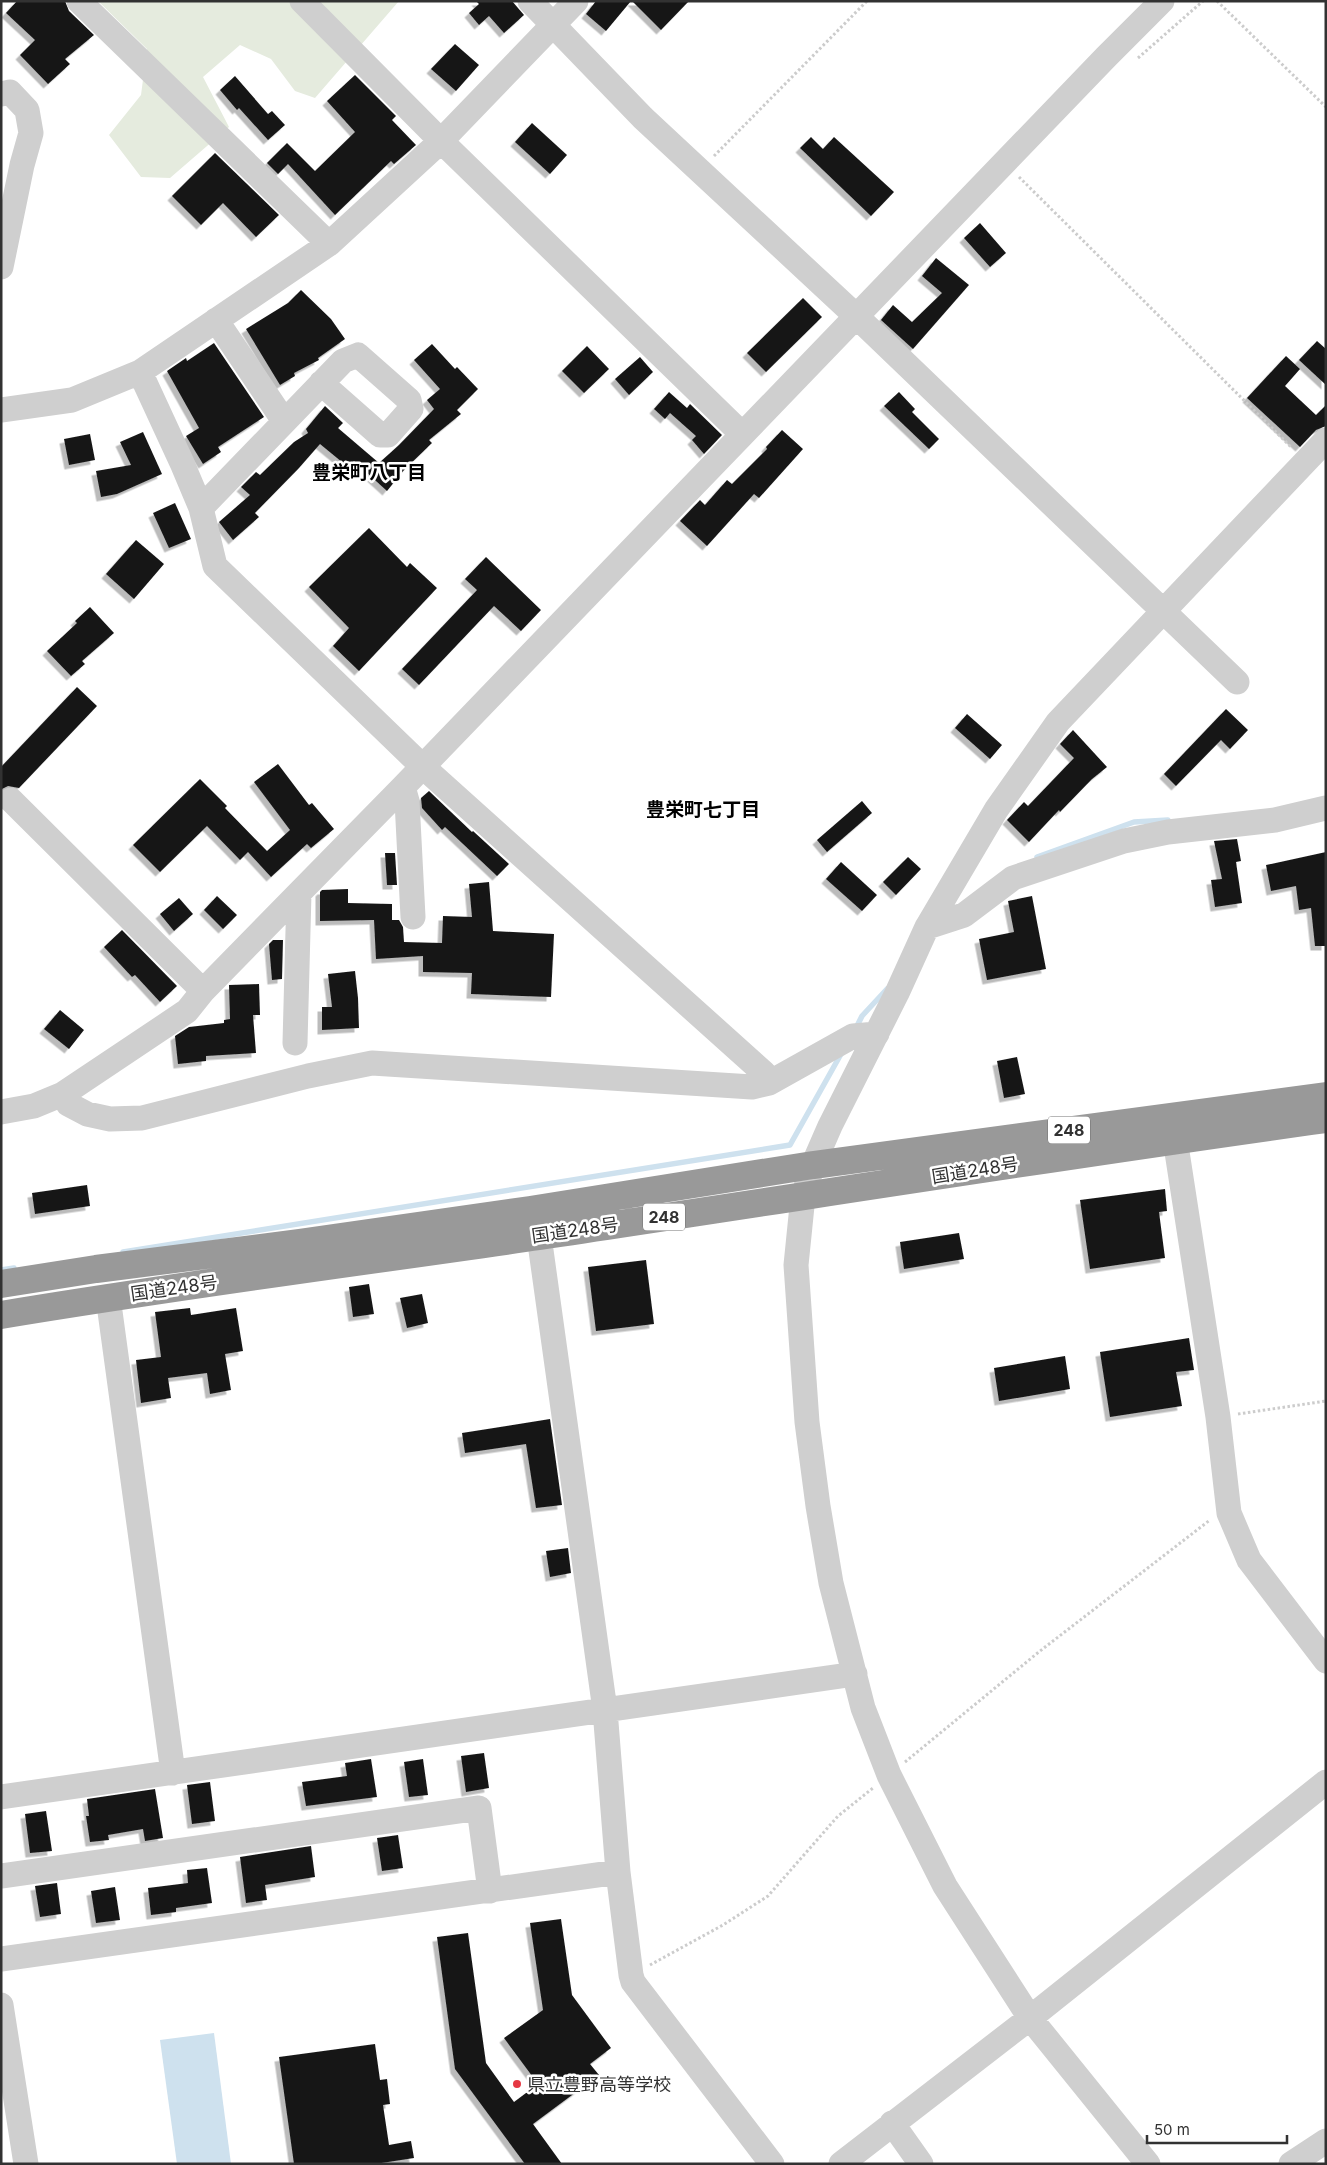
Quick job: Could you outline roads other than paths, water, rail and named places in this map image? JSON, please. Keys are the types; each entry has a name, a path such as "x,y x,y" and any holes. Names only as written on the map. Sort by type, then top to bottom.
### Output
{"highway":[{"name":"国道248号","path":"1,1284 96,1269 300,1243 813,1166 1326,1096"},
{"name":"国道248号","path":"1,1315 108,1297 539,1236 1326,1118"}],"street":[{"path":"79,1 329,244"},
{"path":"302,1 441,141 742,434"},
{"path":"530,1 643,118 856,316 1237,682"},
{"path":"1,410 72,400 140,372 329,244 441,141 576,1"},
{"path":"1,1112 34,1106 62,1094 187,1011 203,991 403,787 1004,162 1162,1"},
{"path":"1105,58 1124,50 1148,33 1182,1"},
{"path":"1,94 10,92 27,110 31,133 22,165 1,267"},
{"path":"216,320 284,421"},
{"path":"140,372 201,508 215,566 422,766 764,1073 769,1083"},
{"path":"201,508 321,383"},
{"path":"1148,2164 1030,2018 946,1886 889,1775 863,1708 831,1583 818,1506 807,1422 796,1265 803,1196 830,1126 877,1034 927,927 996,810 1058,722 1326,440"},
{"path":"403,787 407,801 413,917"},
{"path":"11,800 203,991"},
{"path":"927,927 964,915 1013,878 1124,841 1168,832 1275,820 1326,808"},
{"path":"295,1044 299,893"},
{"path":"62,1094 68,1104 87,1114 110,1119 142,1118 308,1076 372,1063 752,1087 769,1083 853,1036 877,1034"},
{"path":"1174,1140 1218,1417 1229,1513 1249,1560 1326,1661"},
{"path":"539,1236 605,1710 618,1872 631,1975 633,1982 772,2164"},
{"path":"108,1297 173,1773"},
{"path":"1,1797 855,1674"},
{"path":"842,2164 892,2123 1030,2018 1326,1782"},
{"path":"1,1876 479,1808 490,1891"},
{"path":"1,1959 618,1872"},
{"path":"1,2005 26,2164"},
{"path":"892,2123 921,2164"},
{"path":"1291,2164 1326,2141"}],"water":[{"path":"214,2033 231,2164 177,2164 160,2040"}],"waterway":[{"path":"1037,857 1134,822 1168,820"},
{"path":"856,1028 862,1016 887,989"},
{"path":"123,1252 790,1145 841,1054"},
{"path":"1,1270 14,1268"}],"place":[{"name":"県立豊野高等学校","path":"517,2084"}],"district":[{"name":"豊栄町八丁目","path":"369,472"},
{"name":"豊栄町七丁目","path":"703,809"}]}
